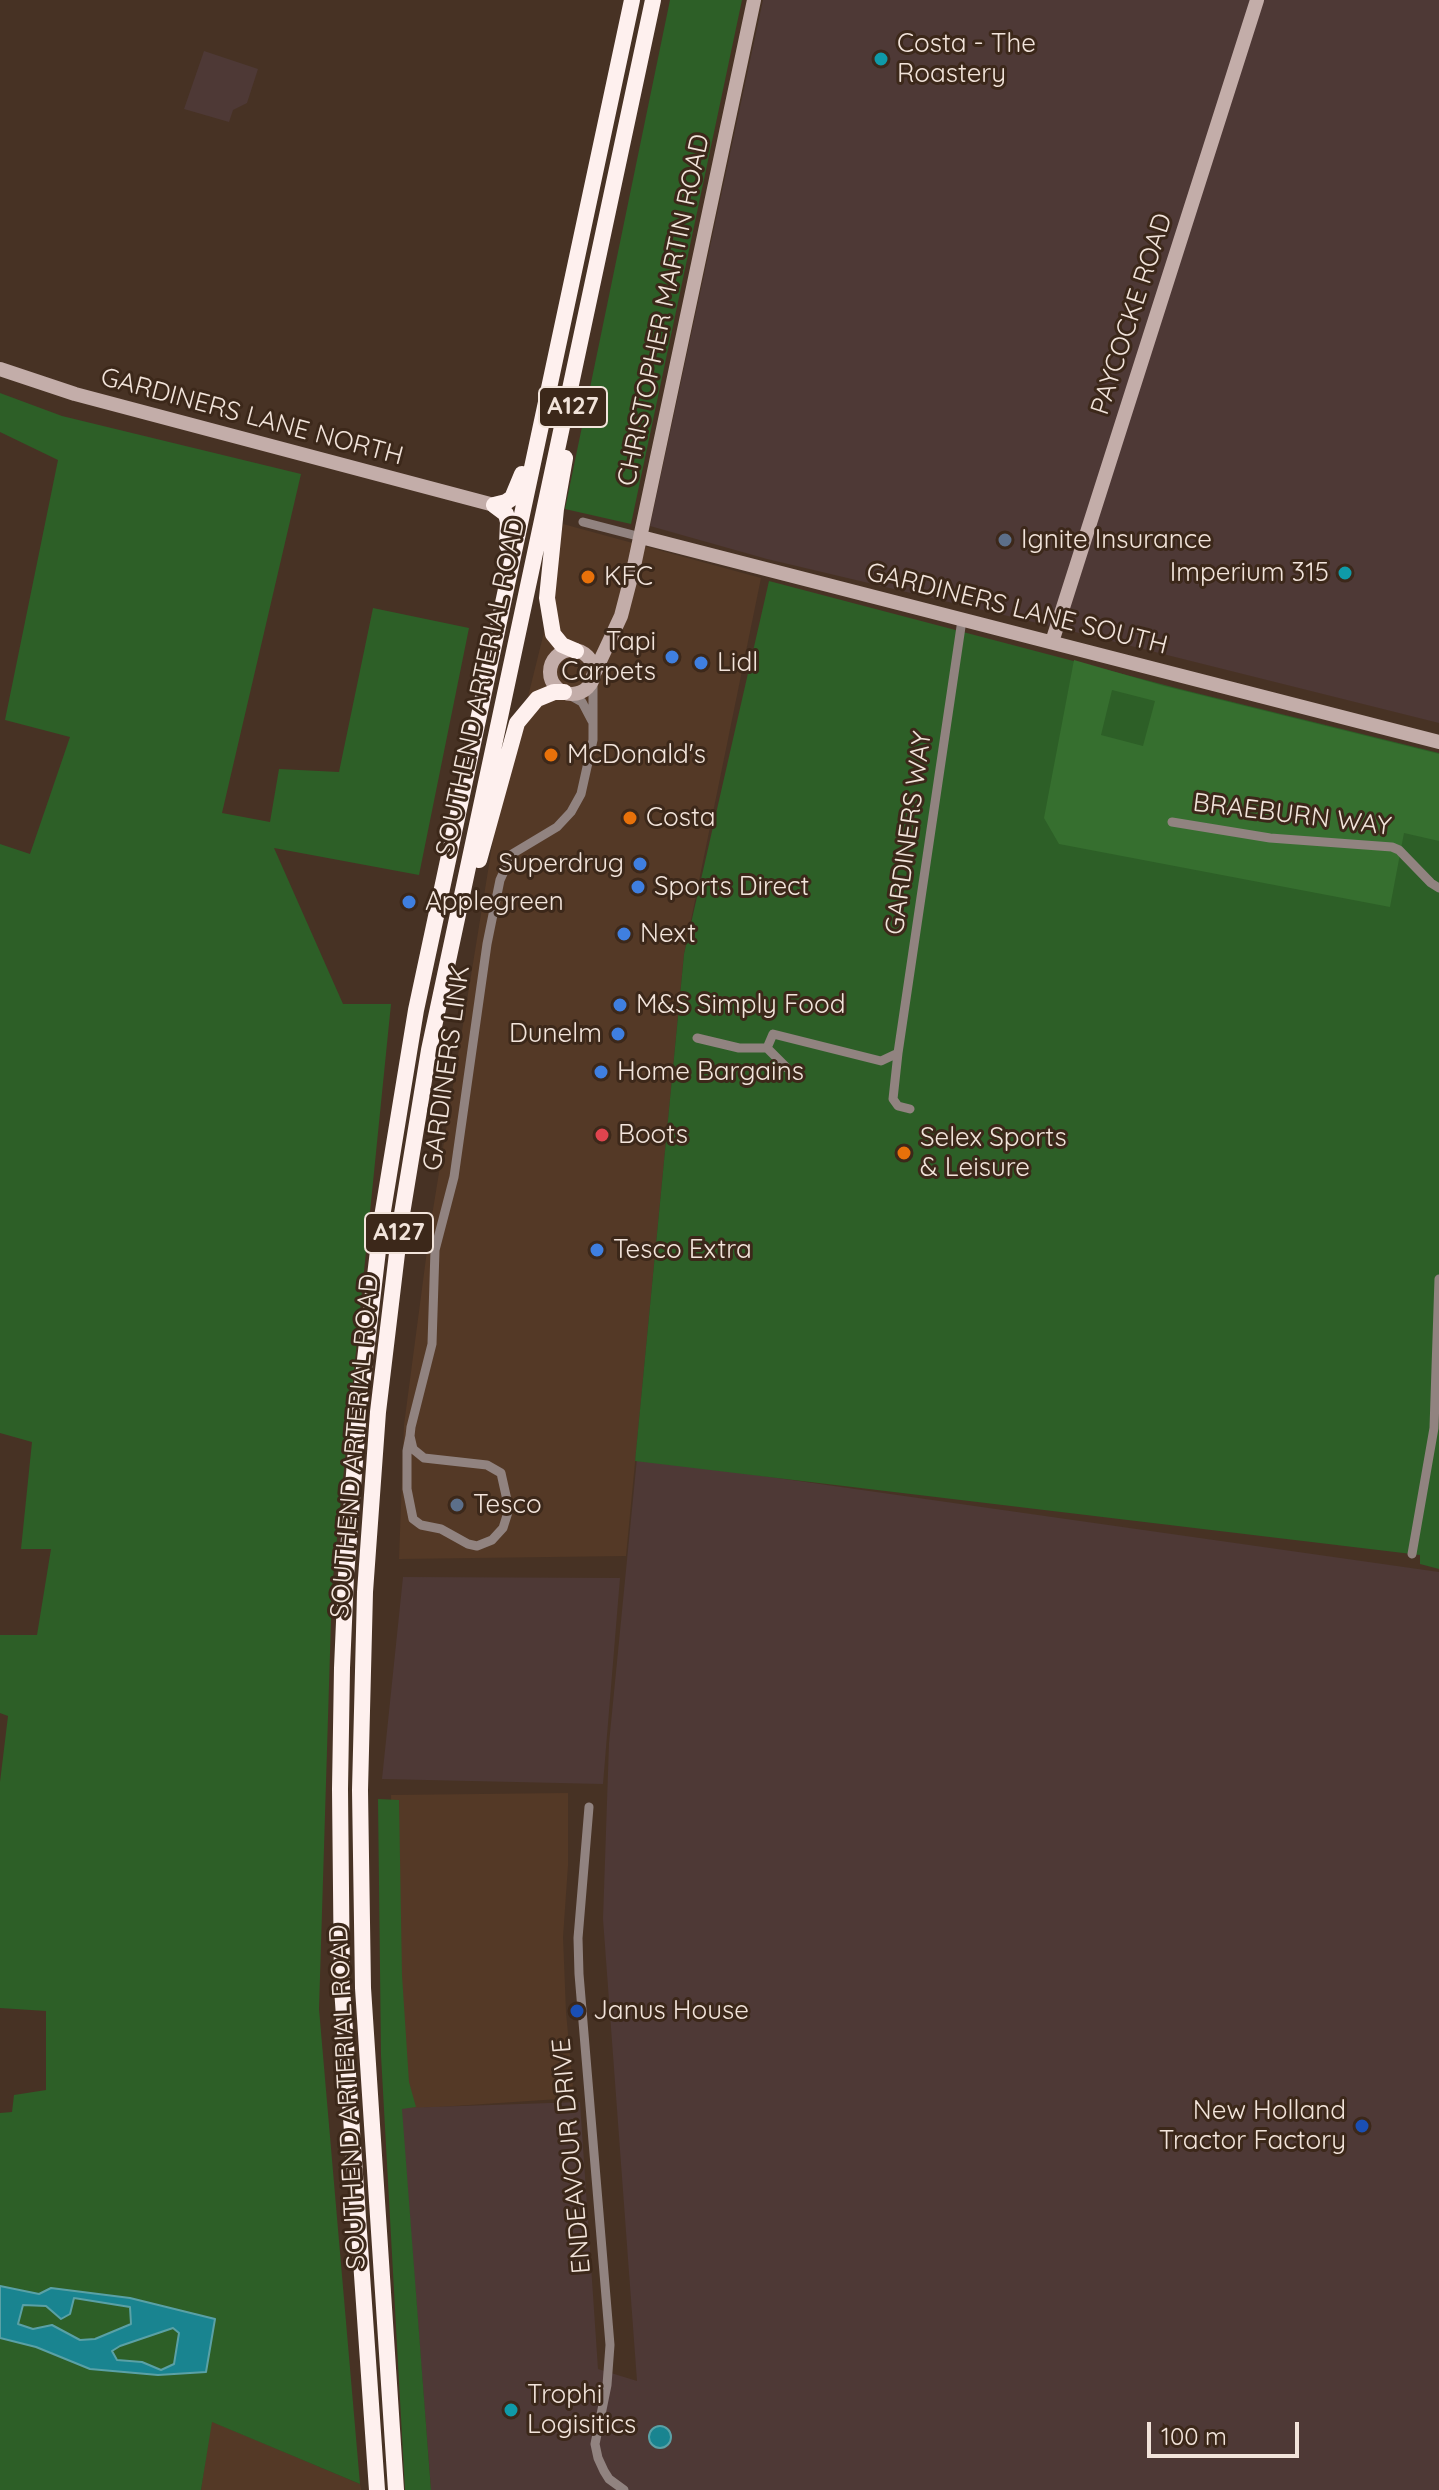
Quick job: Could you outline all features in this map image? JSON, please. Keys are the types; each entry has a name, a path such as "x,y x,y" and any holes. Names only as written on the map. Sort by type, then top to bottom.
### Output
{"highway":[{"name":"SOUTHEND ARTERIAL ROAD","path":"377,2490 342,1988 340,1789 346,1576 359,1410 382,1217 416,1010 632,0"},
{"name":"SOUTHEND ARTERIAL ROAD","path":"396,2490 363,1988 361,1691 378,1412 401,1220 429,1050 653,0"},
{"name":"A127","path":"494,505 506,502 518,489 586,212"},
{"name":"A127","path":"576,651 562,645 553,634 547,589 556,509 606,216"},
{"name":"A127","path":"477,725 509,530 506,514 494,505"},
{"name":"A127","path":"429,1050 512,735 524,712 537,699 546,694 564,692"}],"street":[{"name":"CHRISTOPHER MARTIN ROAD","path":"593,676 624,606 641,537 754,0"},
{"name":"PAYCOCKE ROAD","path":"1052,642 1257,0"},
{"name":"GARDINERS LANE NORTH","path":"0,369 75,394 494,505"},
{"name":"GARDINERS LANE SOUTH","path":"583,522 1439,742"},
{"name":"GARDINERS WAY","path":"910,1109 898,1106 893,1099 962,620"},
{"path":"576,651 589,659 593,676 583,691 564,692 551,680 550,667 557,656 563,653 595,648 615,628"},
{"name":"GARDINERS LINK","path":"410,1436 413,1449 424,1458 487,1465 501,1473 509,1509 506,1522 496,1537 474,1546 413,1519 406,1479 410,1436 432,1344 435,1250 454,1177 487,944 500,880 512,854 557,827 577,804 587,776 593,740 593,676"},
{"name":"GARDINERS LINK","path":"564,692 577,698 588,711 592,720 593,740"},
{"name":"BRAEBURN WAY","path":"1172,822 1270,838 1392,847 1439,888"},
{"path":"767,1048 773,1034 881,1061 898,1053"},
{"path":"697,1038 739,1048 767,1048 787,1068"},
{"path":"1412,1554 1434,1428 1439,1279"},
{"name":"ENDEAVOUR DRIVE","path":"589,1807 578,1938 579,1974 610,2345 607,2385 595,2444 609,2479 624,2490"}],"shaded area":[{"path":"763,0 1439,0 1439,723 767,559 650,526"},
{"path":"204,51 258,69 247,103 233,110 229,122 184,109"},
{"path":"563,524 761,578 684,954 626,1556 399,1559 404,1425 430,1228 494,834 549,612"},
{"name":"New Holland Tractor Factory","path":"637,1458 1439,1572 1439,2490 431,2490 401,2108 580,2102 598,2369 637,2381 603,1919 609,1743"},
{"path":"403,1577 620,1578 603,1784 382,1779"},
{"path":"568,1793 568,1866 563,1937 574,2098 409,2109 393,1971 391,1795"},
{"path":"211,2421 360,2484 361,2490 201,2490"}],"green space":[{"path":"670,0 742,0 631,524 565,509"},
{"path":"0,393 62,416 301,474 222,813 270,822 279,769 339,772 373,608 469,628 419,875 274,848 343,1004 391,1004 332,1588 319,2009 360,2484 212,2422 201,2490 0,2490 0,2113 12,2112 14,2095 46,2090 46,2011 0,2008 0,1782 8,1716 0,1713 0,1635 37,1635 51,1549 21,1549 32,1442 0,1433 0,844 30,854 70,737 5,720 58,460 0,432"},
{"path":"769,581 1180,689 1439,753 1439,1569 1420,1564 1420,1555 635,1461 684,954"},
{"path":"1074,660 1164,686 1439,754 1439,841 1404,833 1390,907 1059,844 1044,818","holes":["1112,690 1155,701 1143,746 1101,735"]},
{"path":"378,1799 399,1800 402,1975 409,2082 416,2107 402,2109 431,2490 405,2490 381,2055"}],"water":[{"path":"0,2286 39,2294 51,2288 130,2298 215,2319 206,2372 158,2375 90,2369 36,2347 0,2338","holes":["74,2298 130,2307 131,2324 95,2339 80,2340 52,2325 33,2329 18,2324 23,2305 46,2306 61,2319 70,2314","173,2328 179,2333 174,2364 161,2370 142,2362 117,2360 112,2351"]},
{"path":"656,2426 664,2426 671,2437 664,2448 656,2448 649,2441 649,2433"}],"place":[{"name":"Costa - The Roastery","path":"881,59"},
{"name":"Ignite Insurance","path":"1005,540"},
{"name":"Imperium 315","path":"1345,573"},
{"name":"KFC","path":"588,577"},
{"name":"Tapi Carpets","path":"672,657"},
{"name":"Lidl","path":"701,663"},
{"name":"McDonald's","path":"551,755"},
{"name":"Costa","path":"630,818"},
{"name":"Superdrug","path":"640,864"},
{"name":"Sports Direct","path":"638,887"},
{"name":"Applegreen","path":"409,902"},
{"name":"Next","path":"624,934"},
{"name":"M&S Simply Food","path":"620,1005"},
{"name":"Dunelm","path":"618,1034"},
{"name":"Home Bargains","path":"601,1072"},
{"name":"Boots","path":"602,1135"},
{"name":"Selex Sports & Leisure","path":"904,1153"},
{"name":"Tesco Extra","path":"597,1250"},
{"name":"Tesco","path":"457,1505"},
{"name":"Janus House","path":"577,2011"},
{"name":"New Holland Tractor Factory","path":"1362,2126"},
{"name":"Trophi Logisitics","path":"511,2410"}]}
